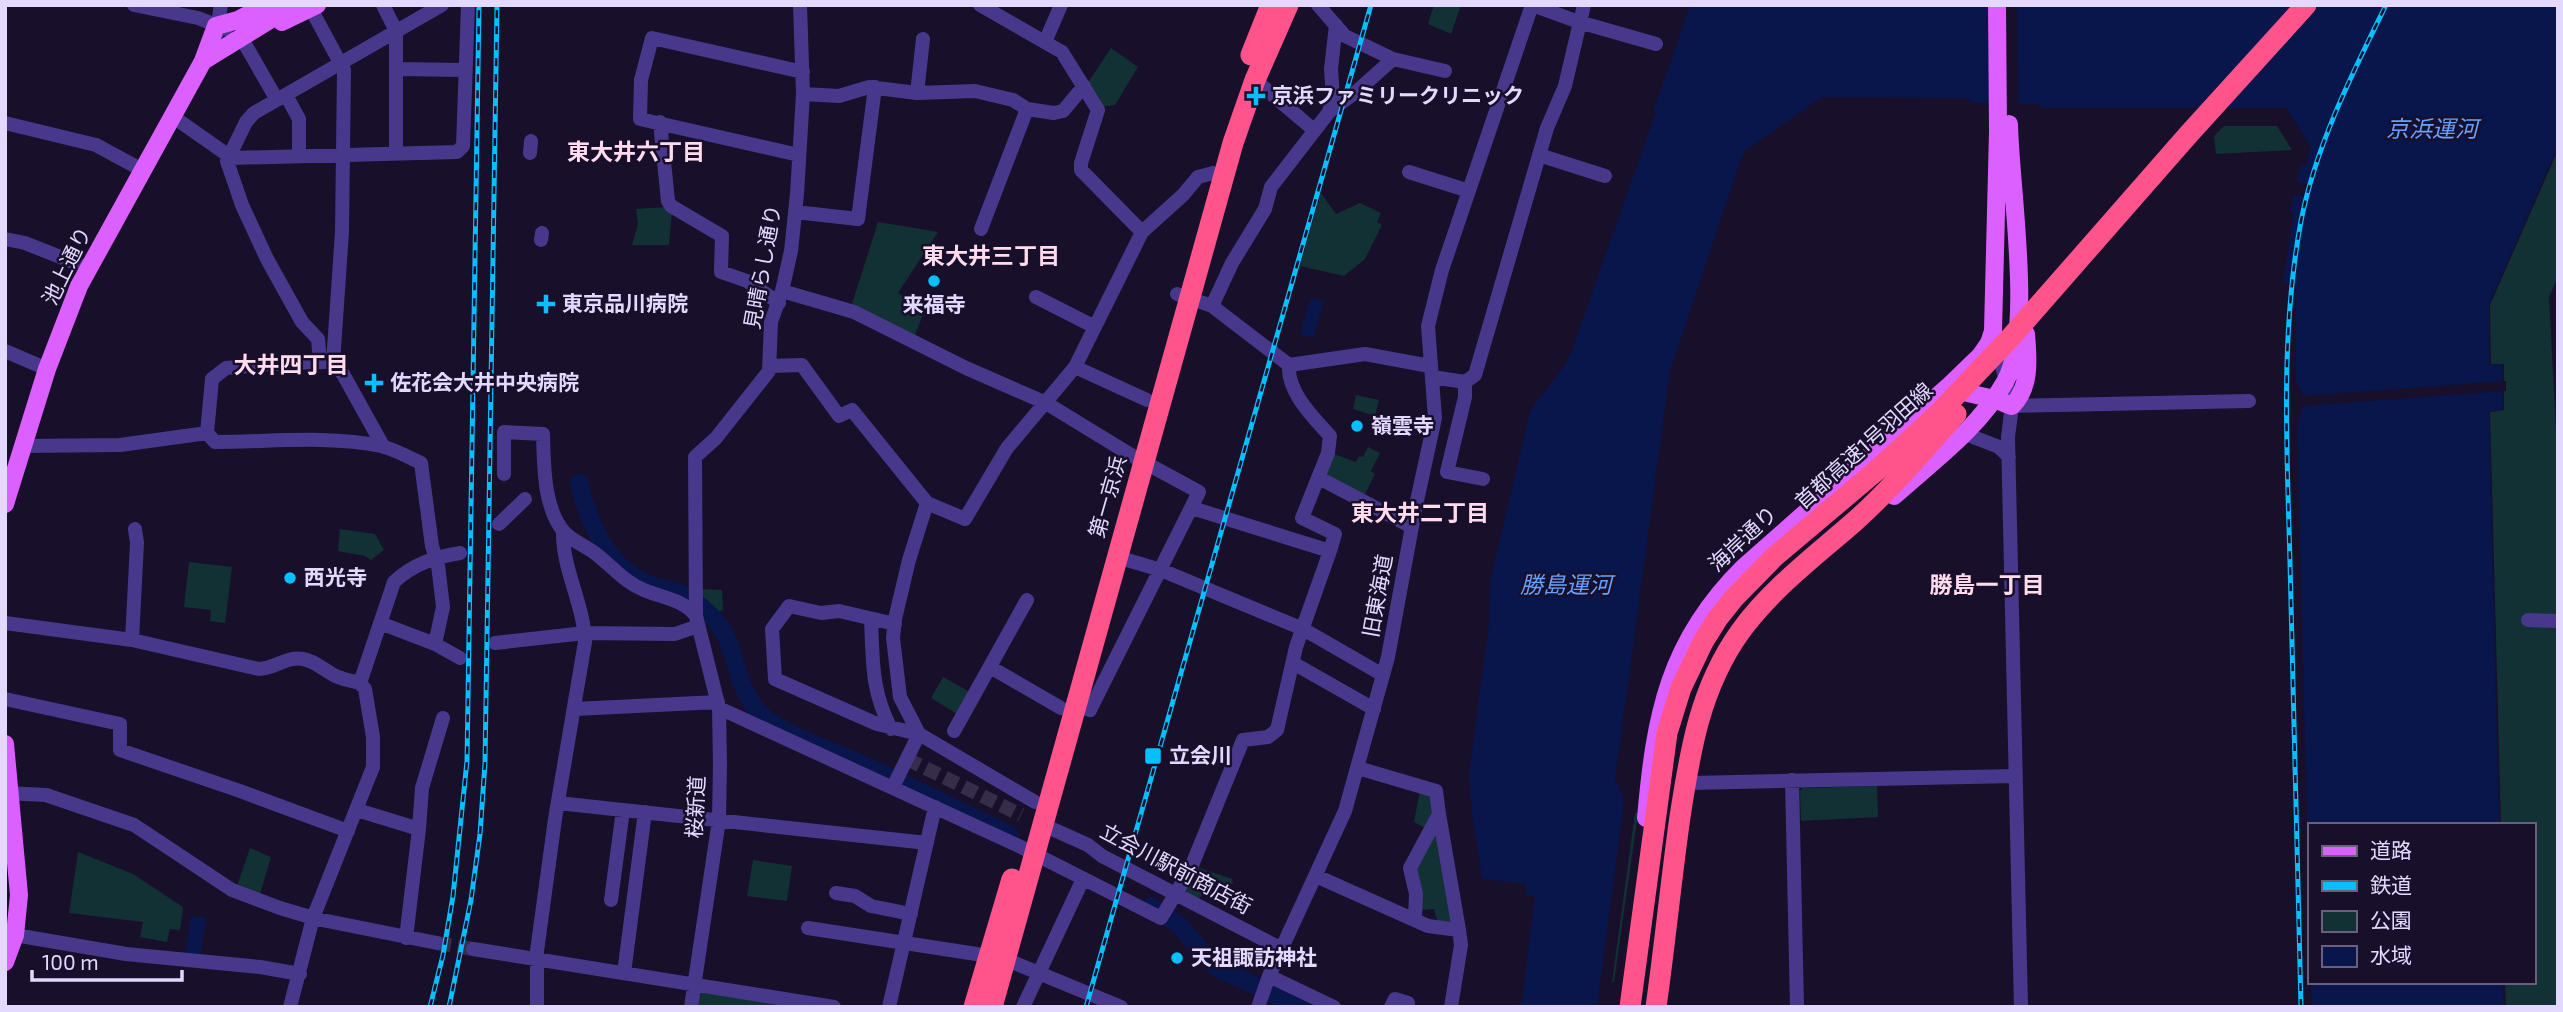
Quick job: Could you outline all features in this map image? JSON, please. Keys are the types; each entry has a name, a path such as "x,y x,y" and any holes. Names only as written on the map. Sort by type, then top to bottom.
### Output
{"highway":[{"name":"第一京浜","path":"1032,842 1035,802 1117,556 1147,400 1184,296 1213,173 1244,73 1271,5"},
{"name":"第一京浜","path":"974,1007 997,958 1032,842 1184,296 1255,80 1288,5"},
{"name":"首都高速1号羽田線","path":"1630,1007 1667,733 1681,688 1718,618 1774,557 1876,471 1939,413 2011,337 2306,5"},
{"name":"首都高速1号羽田線","path":"1658,1007 1671,880 1698,717 1719,666 1739,633 1771,595 1854,522 1900,477 2321,5"},
{"path":"1671,880 1671,811 1680,735 1700,676 1717,642 1762,585 1907,459 1926,443 1954,432 1963,433"},
{"path":"1642,1007 1662,841 1657,772"},
{"name":"第一京浜","path":"992,1007 997,958"}],"main road":[{"path":"1897,432 1919,422 1955,390 1994,398 2012,406 2021,397 2027,371 2024,309 2003,116 1997,5"},
{"path":"1993,331 2009,5"},
{"path":"259,13 272,27 307,6"},
{"path":"216,26 259,13"},
{"path":"209,57 242,39 259,13"},
{"name":"池上通り","path":"5,504 47,369 88,268 144,172 172,116 209,57 216,26"},
{"path":"1658,1007 1690,783 1708,705 1734,653 1759,618 1963,433 1994,398 2005,382 2013,361 2017,339 2018,268"},
{"name":"海岸通り","path":"1624,1007 1640,877 1657,772 1663,700 1692,631 1721,590 1969,367 1989,344 1993,331"},
{"path":"5,744 19,895 15,935 5,962"}],"street":[{"path":"134,5 166,8 216,26 221,5"},
{"path":"383,5 396,30 396,153"},
{"path":"383,446 343,374 327,362 318,339 302,322 267,259 242,205 227,161 249,117 442,5"},
{"path":"172,116 230,156 457,152 463,146 468,5"},
{"name":"見晴らし通り","path":"769,366 771,322 781,297 795,212 803,94 800,5"},
{"path":"980,5 1062,52 1098,110 1080,163 1082,170 1142,232"},
{"path":"1045,42 1061,5"},
{"path":"1318,5 1345,36 1393,59 1445,71"},
{"path":"1532,5 1579,22 1656,44"},
{"name":"旧東海道","path":"1260,1002 1345,811 1358,768 1388,657 1435,418 1429,326 1435,298 1532,5"},
{"path":"1465,382 1475,375 1547,128 1565,86 1584,5"},
{"path":"307,6 344,70 342,232 327,362"},
{"path":"1329,111 1333,98 1331,69 1336,25"},
{"path":"799,155 640,119 641,80 652,38 803,72"},
{"path":"242,39 281,98 299,119 299,155"},
{"path":"917,93 923,39"},
{"path":"1212,306 1232,263 1265,209 1271,187 1329,111 1356,92 1393,59"},
{"path":"396,69 464,70"},
{"path":"1255,80 1314,130"},
{"path":"803,94 839,96 869,86 917,93 975,90 1013,100 1027,109 1054,113 1063,111 1084,86"},
{"path":"795,212 858,219 875,88"},
{"path":"981,229 1027,109"},
{"path":"660,122 668,201 671,206 722,236 721,272 781,297 854,312 966,368 1046,403 1199,492 1090,710 1068,706 990,667"},
{"path":"5,123 96,145 144,172"},
{"path":"1539,155 1605,176"},
{"path":"1409,172 1469,191"},
{"path":"769,366 802,365 839,416 852,410 927,503 965,519 1007,448 1075,367 1142,232 1183,195 1198,177 1213,173"},
{"path":"5,239 25,243 88,268"},
{"path":"1184,296 1212,306 1289,365 1365,354 1465,382"},
{"path":"1036,297 1095,327"},
{"path":"1993,331 2012,406 2008,457 2021,1007"},
{"path":"5,351 47,369"},
{"path":"327,362 226,368 212,379 207,433 215,442 293,439 383,446 421,463 443,607 435,644"},
{"path":"575,709 718,705 896,781 935,807 1032,842 1083,879 1161,918 1191,870 1243,740 1268,737 1278,730 1293,663 1335,534 1303,518 1328,453 1330,436 1308,411 1297,393 1288,374 1289,365"},
{"name":"桜新道","path":"691,1007 719,820 718,705 697,617 695,457 716,438 769,371 769,366"},
{"path":"1075,367 1147,400"},
{"path":"1465,382 1465,397 1447,472 1483,479"},
{"path":"1981,415 1993,409 2012,406 2249,401"},
{"path":"504,474 505,432 543,434 546,490 563,531 567,566 585,633 536,959 537,1007"},
{"path":"24,446 120,445 207,433"},
{"path":"1963,433 1999,447 2008,457"},
{"path":"1427,451 1451,456"},
{"path":"1319,478 1412,527"},
{"path":"499,524 525,499"},
{"path":"919,734 900,697 893,638 909,560 927,503"},
{"path":"1192,508 1330,551"},
{"path":"132,640 135,529"},
{"path":"495,643 585,633 675,634 697,617 690,608 678,601 643,590 624,580 596,554 563,531"},
{"path":"360,683 394,582 405,571 435,557 460,553"},
{"path":"1117,556 1161,570 1303,629 1383,675"},
{"path":"954,731 1027,600"},
{"path":"895,624 839,611 821,613 789,606 772,629 775,679 891,729 919,734 1035,802"},
{"path":"871,619 873,682 882,712 891,729"},
{"path":"2528,620 2558,621"},
{"path":"5,623 132,640 259,669 303,659 319,665 337,677 360,683 365,689 373,737 373,768 313,918 290,1007"},
{"path":"380,623 435,644 460,658"},
{"path":"1293,663 1374,709"},
{"path":"5,699 120,724 120,750 240,790 348,831"},
{"path":"406,938 422,788 443,718"},
{"path":"896,781 919,734"},
{"path":"1358,768 1436,791 1461,946 1451,1007"},
{"path":"1690,783 2015,776"},
{"path":"1791,780 1797,1007"},
{"path":"8,793 46,795 134,825 232,890 313,918 437,943"},
{"path":"558,803 927,844"},
{"path":"889,1007 935,807"},
{"path":"357,810 419,829"},
{"path":"611,900 623,810"},
{"path":"624,973 645,813"},
{"path":"1415,919 1416,894 1410,869 1440,814"},
{"name":"立会川駅前商店街","path":"1032,842 1088,845 1102,856 1282,949"},
{"path":"1316,876 1428,926 1459,930"},
{"path":"1023,1007 1083,879"},
{"path":"836,893 855,896 872,906 911,914"},
{"path":"808,928 997,958 1121,1007"},
{"path":"15,935 126,954 260,967 300,974"},
{"path":"472,949 796,1004 834,1007"},
{"path":"1268,979 1334,1007"},
{"path":"1391,1007 1395,999 1408,1003"}],"green space":[{"path":"1434,5 1461,5 1451,34 1428,24"},
{"path":"1111,48 1138,67 1115,105 1100,107 1087,84"},
{"path":"2224,126 2277,126 2292,150 2216,154 2214,136"},
{"path":"2558,150 2558,277 2549,297 2558,468 2558,1007 2506,1007 2505,984 2535,984 2535,823 2501,823 2490,412 2504,410 2504,364 2491,364 2490,305"},
{"path":"1321,193 1336,214 1360,203 1381,213 1377,222 1382,225 1365,259 1344,276 1300,266"},
{"path":"667,207 672,210 669,245 632,245 638,224 636,209"},
{"path":"878,222 938,232 898,293 925,309 915,335 852,304"},
{"path":"1356,395 1379,400 1375,416 1353,409"},
{"path":"1368,447 1380,453 1371,471 1375,474 1363,499 1323,477 1331,453 1356,462 1359,456 1363,457"},
{"path":"340,529 375,534 384,550 371,560 365,556 338,551"},
{"path":"189,562 232,567 225,623 210,621 211,610 184,607"},
{"path":"701,589 722,590 723,610 718,612 702,599"},
{"path":"943,677 970,692 957,714 931,698"},
{"path":"1877,786 1878,817 1801,821 1800,791 1803,788"},
{"path":"1420,790 1433,795 1434,813 1427,829 1414,822"},
{"path":"1635,813 1638,813 1612,982"},
{"path":"1432,833 1437,835 1455,921 1450,926 1438,924 1434,909 1420,910 1416,869"},
{"path":"250,848 271,857 260,894 237,886"},
{"path":"78,852 133,874 183,907 180,930 170,929 167,942 140,937 143,922 69,913"},
{"path":"753,860 792,866 787,901 747,896"},
{"path":"1194,866 1232,879 1233,884 1214,888 1194,901 1180,894"},
{"path":"699,991 792,1007 697,1007"}],"water":[{"path":"1690,5 2558,5 2558,146 2489,304 2489,365 2502,364 2503,410 2489,411 2499,823 2308,823 2308,861 2297,421 2304,401 2296,382 2295,284 2283,283 2294,212 2290,211 2294,194 2307,197 2310,185 2297,181 2301,165 2306,166 2311,147 2287,108 2041,108 2040,104 1973,103 1967,98 1822,97 1746,150 1670,370 1615,779 1624,800 1597,1007 1515,1007 1522,1002 1535,896 1525,895 1526,884 1482,879 1469,775 1489,623 1490,582 1530,412 1571,353 1656,112 1654,110"},
{"path":"1311,298 1324,301 1313,338 1300,334"},
{"path":"191,916 206,918 200,955 185,953"},
{"path":"1259,981 1315,1007 1284,1007 1254,992"},
{"path":"2311,984 2503,984 2504,1007 2312,1007"}],"pier":[{"path":"1988,5 2017,5 2018,107 1989,107"},
{"path":"2506,381 2506,391 2301,406 2300,396"}],"waterway":[{"name":"立会川","path":"579,483 594,528 621,567 648,584 688,597 719,625 731,649 745,690 752,703 771,723 1010,835"},
{"name":"立会川","path":"1151,906 1178,924 1216,967 1300,1007"}],"tunnel":[{"path":"907,759 1021,815"},
{"path":"437,943 473,949"}],"railway":[{"path":"430,1007 443,955 453,896 467,761 479,5"},
{"path":"449,1007 471,900 480,834 485,763 497,5"},
{"path":"1086,1007 1371,5"},
{"path":"2301,1007 2286,391 2290,306 2301,221 2316,165 2336,110 2386,5"}],"place":[{"name":"京浜ファミリークリニック","path":"1256,96"},
{"name":"来福寺","path":"934,281"},
{"name":"東京品川病院","path":"546,304"},
{"name":"佐花会大井中央病院","path":"374,383"},
{"name":"嶺雲寺","path":"1357,426"},
{"name":"西光寺","path":"290,578"},
{"name":"立会川","path":"1153,756"},
{"name":"天祖諏訪神社","path":"1177,958"}],"district":[{"name":"東大井六丁目","path":"636,152"},
{"name":"東大井三丁目","path":"991,256"},
{"name":"大井四丁目","path":"291,365"},
{"name":"東大井二丁目","path":"1420,513"},
{"name":"勝島一丁目","path":"1987,585"}],"water label":[{"name":"京浜運河","path":"2432,129"},
{"name":"勝島運河","path":"1566,585"}]}
